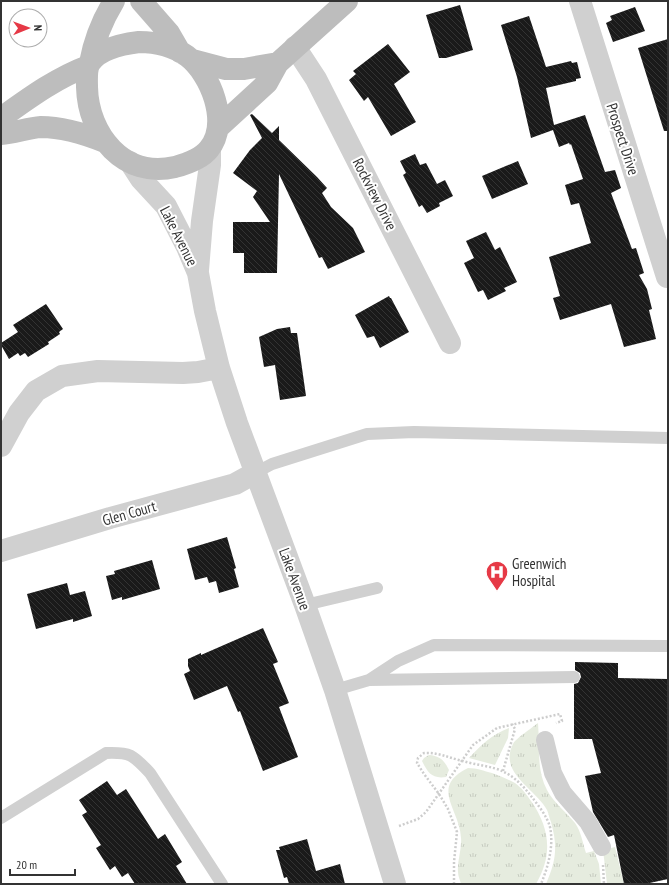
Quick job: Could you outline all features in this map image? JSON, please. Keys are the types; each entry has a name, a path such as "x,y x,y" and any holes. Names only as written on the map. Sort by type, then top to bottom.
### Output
{"main road":[{"path":"114,1 108,11 89,64 87,88 90,108 95,124 112,151 130,162 145,167 165,168 187,163 198,158 210,148 218,128 217,104 208,80 140,1"},
{"path":"218,128 267,83 278,63 347,1"},
{"path":"1,118 34,94 63,76 89,64 112,48 124,44 152,42 166,45 186,56 226,69 244,69 278,63"},
{"path":"1,134 41,127 61,129 90,136 105,142"}],"street":[{"name":"Prospect Drive","path":"580,1 662,243 667,277"},
{"name":"Rockview Drive","path":"296,47 316,79 450,343"},
{"name":"Lake Avenue","path":"198,273 202,221 210,165 210,148"},
{"name":"Lake Avenue","path":"130,162 141,179 166,206 184,240 198,273 219,368 255,474 305,605 335,690 395,884"},
{"path":"1,446 19,413 36,391 62,376 98,371 183,373 219,368"},
{"name":"Glen Court","path":"1,551 110,518 235,484 255,474"},
{"path":"545,740 553,773 563,793 588,822 602,847"}],"lane":[{"path":"255,474 272,464 367,434 414,432 668,438"},
{"path":"305,605 377,588"},
{"path":"369,680 398,661 434,645 668,646"},
{"path":"335,690 369,680 574,677"},
{"path":"1,818 106,753 123,752 137,758 150,772 222,884"}],"path":[{"path":"379,831 418,819 426,812 473,746 497,728 560,714 562,721 544,726 545,740"},
{"path":"503,771 515,729 512,724"},
{"path":"454,884 454,862 457,832 448,809 417,763 418,758 424,753 433,752 503,771 514,778 528,792 540,807 550,826 551,842 545,874 541,884"}],"green space":[{"path":"538,723 541,774 547,790 577,826 586,853 594,851 599,864 601,884 546,884 555,854 555,839 551,822 547,810 542,802 520,780 510,764 510,754 513,744"},
{"path":"509,728 508,738 495,765 469,758 487,740"},
{"path":"429,755 436,756 445,764 449,770 446,777 434,776 426,769 422,761"},
{"path":"468,768 492,773 515,783 526,794 537,811 545,831 547,852 545,863 536,884 461,884 458,875 458,868 461,838 448,791 450,783 456,775"},
{"path":"615,847 624,884 607,884 603,850"}],"building":[{"path":"460,5 473,50 446,58 439,58 426,15"},
{"path":"635,7 645,31 613,42 606,23 612,20 610,16"},
{"path":"529,16 546,67 571,61 572,63 577,62 581,78 576,79 576,81 546,88 554,125 585,115 605,172 615,170 621,188 611,193 632,249 636,248 644,273 639,275 647,289 652,309 649,310 656,339 624,347 611,304 560,320 553,298 560,296 549,257 591,243 579,203 571,205 565,185 583,179 571,144 570,145 569,143 559,147 553,130 531,138 517,77 501,25"},
{"path":"668,39 668,131 664,131 638,48"},
{"path":"388,44 410,72 394,84 416,122 391,136 368,97 364,101 349,80 356,74 353,71"},
{"path":"252,114 272,133 279,126 279,140 327,188 322,193 331,207 353,228 365,252 328,269 322,257 319,258 279,174 277,273 244,273 244,253 233,253 233,222 270,222 253,197 257,191 233,173 250,150 262,138 250,115"},
{"path":"415,154 420,165 426,163 437,184 445,180 453,196 439,203 440,206 427,213 422,205 419,207 403,175 406,173 400,161"},
{"path":"518,161 528,184 492,199 482,176"},
{"path":"486,232 495,250 500,247 517,282 504,288 506,291 488,300 483,290 478,292 464,263 474,258 466,241"},
{"path":"389,296 409,332 380,348 374,336 367,338 355,315"},
{"path":"46,304 63,329 59,332 60,334 48,342 49,344 28,357 25,353 20,356 18,353 9,359 1,343 18,332 13,325"},
{"path":"290,327 291,333 297,333 306,396 280,400 275,365 264,367 259,337 277,329"},
{"path":"227,537 236,568 234,569 239,587 219,593 216,581 209,583 207,577 195,580 187,549"},
{"path":"152,560 160,589 122,600 122,597 112,600 106,576 115,574 114,571"},
{"path":"67,583 70,595 85,591 92,616 73,622 73,619 36,629 27,594"},
{"path":"263,628 278,662 273,664 289,703 279,707 298,757 263,771 240,711 238,712 227,686 194,700 184,674 190,671 188,659 201,653 201,655"},
{"path":"575,662 618,663 618,678 668,679 668,879 645,884 624,884 614,835 608,837 593,812 585,776 601,773 592,739 574,739 574,684 578,683 581,677 580,673 575,670"},
{"path":"107,781 117,795 126,789 158,839 165,834 182,862 176,866 187,884 135,884 128,873 122,877 115,866 110,870 96,848 101,845 82,815 87,812 79,800"},
{"path":"307,839 316,871 340,864 345,884 289,884 287,877 284,878 276,850 280,850 279,847"}],"place":[{"name":"Greenwich Hospital","path":"497,592"}]}
